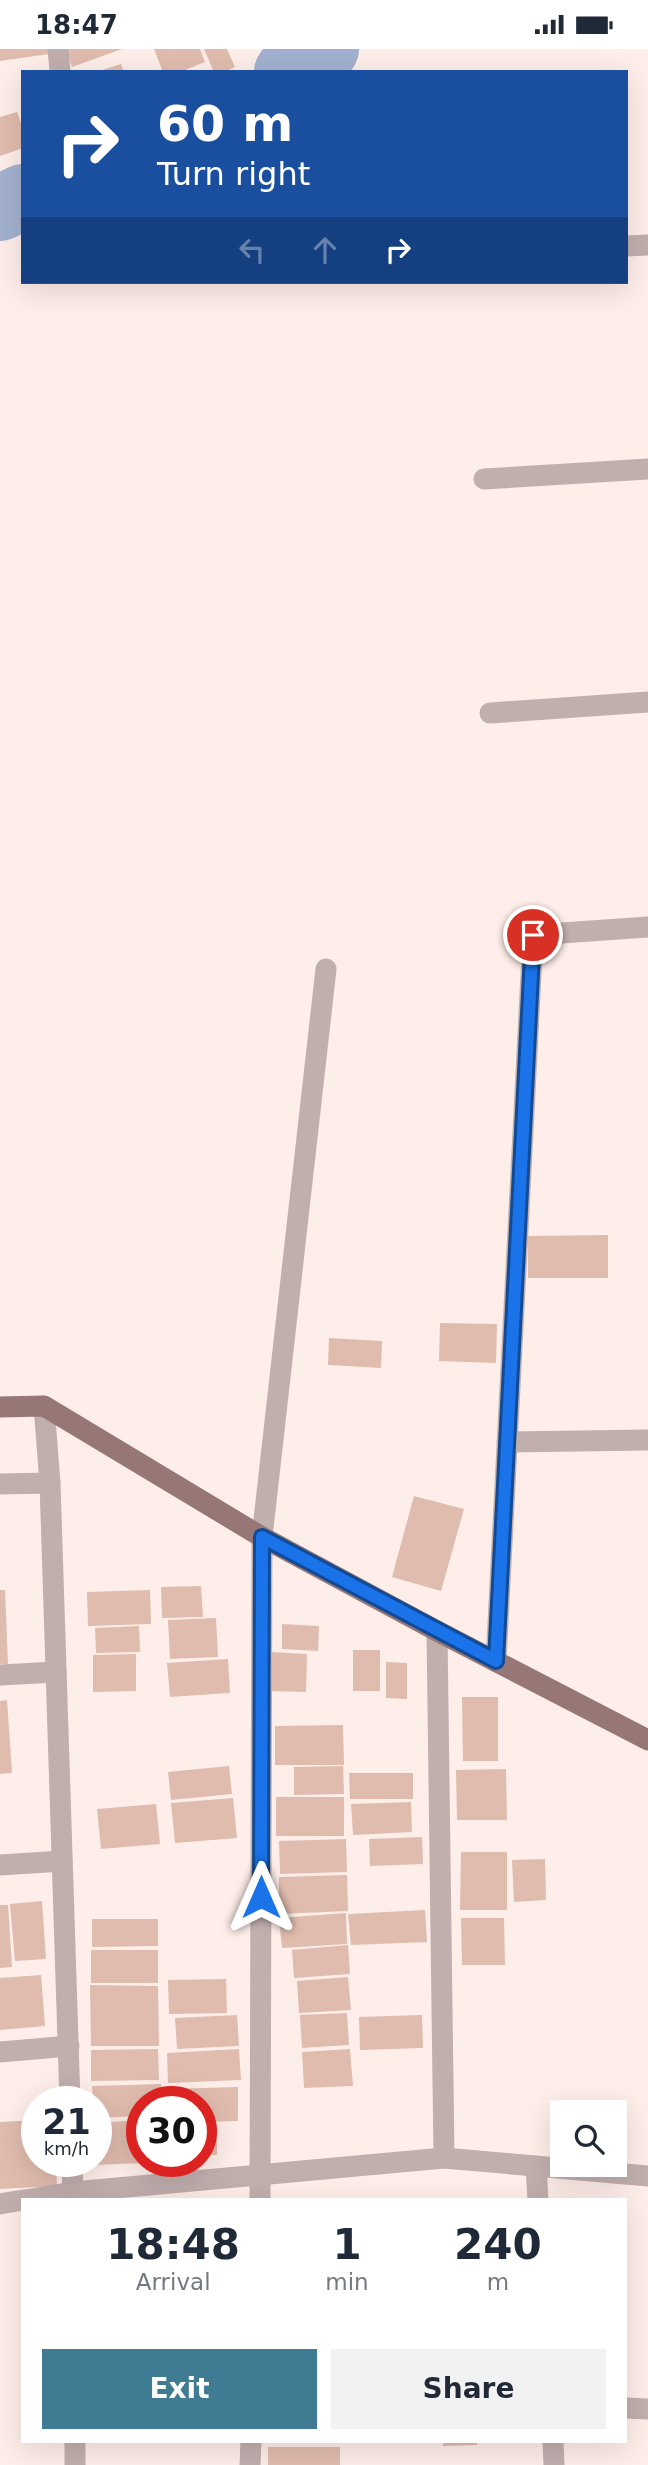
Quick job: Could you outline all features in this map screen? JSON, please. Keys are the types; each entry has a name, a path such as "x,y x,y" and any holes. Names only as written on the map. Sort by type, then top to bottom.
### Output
{"main road":[{"path":"0,1407 44,1406 262,1537 648,1740"}],"street":[{"path":"58,49 60,70"},
{"path":"628,246 648,245"},
{"path":"484,479 648,469"},
{"path":"490,713 648,702"},
{"path":"496,1661 533,935 648,927"},
{"path":"260,2198 262,1537 326,969"},
{"path":"44,1406 50,1483 70,2086"},
{"path":"507,1442 648,1440"},
{"path":"0,1484 50,1483"},
{"path":"437,1631 444,2158"},
{"path":"0,1675 56,1672"},
{"path":"0,1865 62,1861"},
{"path":"0,2052 69,2046"},
{"path":"48,2198 261,2174 444,2158 648,2176"},
{"path":"536,2166 538,2198"},
{"path":"72,2177 73,2196"},
{"path":"0,2204 21,2200"},
{"path":"627,2408 648,2409"},
{"path":"75,2443 75,2465"},
{"path":"250,2465 251,2443"},
{"path":"553,2443 554,2465"}],"building":[{"path":"0,49 48,49 49,54 0,61"},
{"path":"66,49 122,49 72,67"},
{"path":"154,49 200,49 205,62 185,70 162,70"},
{"path":"204,49 227,49 235,67 213,70"},
{"path":"121,64 123,70 102,70"},
{"path":"17,112 21,123 21,149 0,156 0,117"},
{"path":"608,1235 608,1278 528,1278 528,1236"},
{"path":"440,1323 497,1324 496,1363 439,1361"},
{"path":"329,1338 382,1341 381,1368 328,1365"},
{"path":"414,1496 464,1509 441,1591 392,1577"},
{"path":"201,1586 203,1617 162,1618 161,1587"},
{"path":"0,1590 5,1590 8,1664 0,1664"},
{"path":"150,1590 151,1624 88,1626 87,1592"},
{"path":"216,1618 218,1657 170,1659 168,1620"},
{"path":"282,1624 319,1626 318,1651 282,1649"},
{"path":"139,1626 140,1652 96,1653 95,1628"},
{"path":"353,1650 380,1650 380,1691 353,1691"},
{"path":"272,1652 307,1654 306,1692 270,1691"},
{"path":"136,1654 136,1691 93,1692 93,1655"},
{"path":"228,1659 230,1693 170,1697 167,1663"},
{"path":"386,1662 407,1663 407,1699 386,1698"},
{"path":"462,1697 498,1697 498,1761 463,1761"},
{"path":"7,1700 12,1773 0,1774 0,1701"},
{"path":"343,1725 344,1765 275,1765 275,1726"},
{"path":"229,1766 232,1794 171,1800 168,1772"},
{"path":"343,1766 344,1794 294,1795 294,1767"},
{"path":"506,1769 507,1820 457,1820 456,1770"},
{"path":"349,1773 413,1773 413,1799 350,1799"},
{"path":"276,1797 344,1797 344,1836 276,1836"},
{"path":"233,1798 237,1838 175,1843 171,1803"},
{"path":"411,1802 412,1832 353,1835 351,1804"},
{"path":"156,1804 160,1844 101,1849 97,1809"},
{"path":"422,1837 423,1864 370,1866 369,1839"},
{"path":"346,1839 347,1872 280,1874 279,1841"},
{"path":"461,1852 507,1852 507,1910 460,1910"},
{"path":"545,1859 546,1900 514,1902 512,1860"},
{"path":"347,1875 348,1911 279,1914 279,1877"},
{"path":"42,1901 46,1959 15,1961 10,1904"},
{"path":"0,1905 8,1905 12,1967 0,1968"},
{"path":"425,1910 427,1942 351,1945 348,1914"},
{"path":"346,1913 347,1944 282,1948 279,1918"},
{"path":"461,1918 504,1918 505,1965 462,1965"},
{"path":"92,1919 158,1919 158,1946 92,1947"},
{"path":"348,1945 350,1974 294,1978 292,1950"},
{"path":"91,1950 158,1950 158,1983 91,1983"},
{"path":"41,1975 45,2026 0,2030 0,1978"},
{"path":"348,1977 351,2010 299,2013 297,1981"},
{"path":"226,1979 227,2013 169,2014 168,1980"},
{"path":"90,1985 158,1986 159,2046 91,2046"},
{"path":"347,2013 349,2045 302,2048 300,2015"},
{"path":"237,2015 239,2046 177,2049 175,2018"},
{"path":"422,2015 423,2048 360,2050 359,2017"},
{"path":"158,2049 159,2080 91,2081 91,2050"},
{"path":"239,2049 241,2080 168,2083 167,2053"},
{"path":"350,2049 353,2086 304,2088 302,2052"},
{"path":"161,2084 126,2086 126,2117 112,2117 112,2086 92,2086"},
{"path":"238,2087 238,2121 217,2122 217,2088"},
{"path":"21,2121 21,2177 57,2177 57,2186 0,2189 0,2122"},
{"path":"126,2121 126,2164 112,2164 112,2122"},
{"path":"443,2443 477,2443 477,2445 443,2446"},
{"path":"268,2447 340,2447 340,2465 268,2465"}],"waterway":[{"path":"290,70 326,49"},
{"path":"0,208 21,198"}],"route":[{"path":"261,1897 262,1537 496,1661 533,935"}]}
